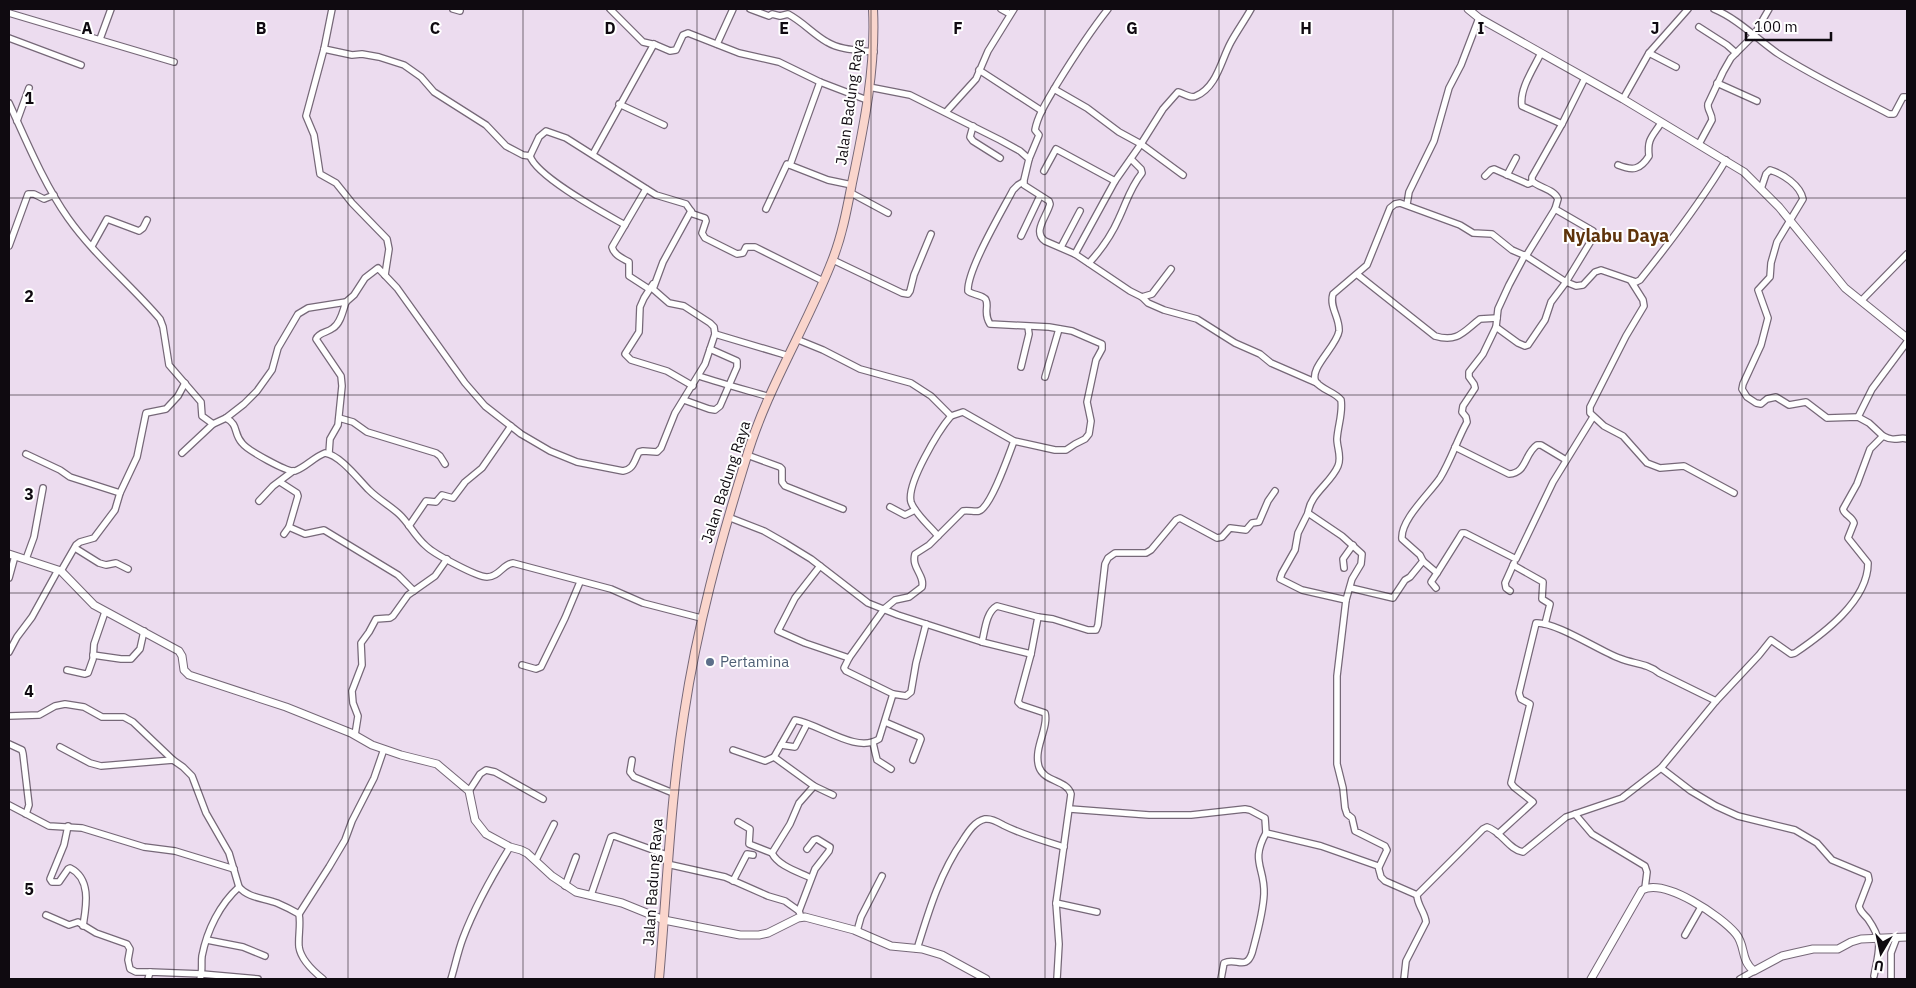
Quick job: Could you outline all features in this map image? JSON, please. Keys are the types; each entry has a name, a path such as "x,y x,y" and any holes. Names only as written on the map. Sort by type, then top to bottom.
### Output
{"main road":[{"name":"Jalan Badung Raya","path":"659,979 673,793 684,713 701,618 747,455 770,397 833,260 845,220 874,52 873,9"}],"street":[{"path":"100,39 111,9"},
{"path":"332,9 324,49 306,116 314,135 320,174 336,183 352,203 387,239 389,249 385,274"},
{"path":"453,9 460,11"},
{"path":"610,9 643,42 654,44 670,51 676,50 683,35 686,33 748,55 779,62 820,82 867,100"},
{"path":"717,44 734,9"},
{"path":"750,9 768,16 772,14 780,16 788,14 839,48 874,52"},
{"path":"946,112 976,79 979,70 1012,11 1001,9"},
{"path":"938,536 916,510 910,497 922,462 942,427 951,416 962,412 1014,442 1055,450 1066,450 1085,439 1089,434 1091,422 1087,402 1096,360 1103,346 1101,342 1072,331 1049,327 990,324 985,313 986,301 983,297 970,293 968,287 985,242 1013,190 1023,182 1029,158 1039,135 1035,130 1042,111 1083,42 1108,9"},
{"path":"1075,254 1115,181 1163,110 1178,92 1196,97 1210,84 1216,76 1227,49 1251,9"},
{"path":"1468,9 1478,18 1623,99 1744,172 1791,222 1835,277 1907,340 1872,389 1858,417"},
{"path":"1623,99 1649,53 1688,9"},
{"path":"1717,9 1776,52 1812,74 1889,114 1894,114 1904,96 1907,97"},
{"path":"1699,144 1712,120 1712,116 1707,108 1717,84 1736,53 1754,35 1769,9"},
{"path":"9,13 174,62"},
{"path":"1407,204 1409,192 1434,141 1449,88 1461,65 1478,18"},
{"path":"1699,27 1736,53"},
{"path":"9,38 81,65"},
{"path":"593,154 619,104 654,44"},
{"path":"324,49 352,55 362,54 379,57 404,65 421,77 434,92 486,125 506,146 523,155 530,156"},
{"path":"1541,53 1524,90 1521,101 1522,106 1562,124"},
{"path":"1649,53 1676,67"},
{"path":"979,70 1042,111"},
{"path":"1533,182 1532,177 1585,78"},
{"path":"790,165 820,82"},
{"path":"1717,84 1757,100"},
{"path":"869,86 910,95 1020,151 1029,158"},
{"path":"17,121 29,88"},
{"path":"1054,89 1074,99 1119,132 1141,144 1183,174"},
{"path":"9,103 54,195 68,218 160,319 169,366 201,402 204,418 212,424"},
{"path":"619,104 664,125"},
{"path":"1618,164 1629,168 1638,168 1643,165 1649,156 1648,142 1661,123"},
{"path":"972,126 970,137 973,141 1000,158"},
{"path":"530,156 539,137 546,130 566,138 656,195 686,204 691,211 706,221 702,233 705,238 737,254 743,253 746,247 755,247 823,281"},
{"path":"1044,170 1056,149 1115,181"},
{"path":"530,156 535,165 568,190 625,225"},
{"path":"1507,175 1516,158"},
{"path":"1089,263 1112,232 1132,185 1142,173 1140,168 1131,159"},
{"path":"1317,383 1316,369 1333,347 1338,334 1339,322 1331,300 1333,294 1367,265 1390,208 1395,204 1407,204 1460,225 1469,231 1492,234 1512,250 1576,286 1583,285 1595,272 1600,270 1631,281 1640,280 1666,248 1707,191 1726,160"},
{"path":"766,209 787,164 851,189 888,213"},
{"path":"1437,573 1402,539 1402,532 1408,520 1440,478 1467,422 1462,412 1463,406 1475,388 1469,378 1469,372 1483,354 1496,327 1497,312 1509,285 1555,209 1558,196 1533,182 1528,184 1494,169 1485,176"},
{"path":"1761,189 1766,174 1770,170 1786,177 1799,189 1803,199 1791,222 1777,242 1771,263 1770,277 1758,290 1768,318 1761,345 1743,384 1743,392 1756,404 1776,397 1789,405 1803,401 1809,403 1827,418 1858,417 1891,440 1907,439"},
{"path":"1023,182 1028,189 1050,204 1039,236 1045,241 1075,254 1148,302 1164,310 1197,319 1235,343 1260,354 1271,363 1317,383 1341,400 1342,408 1337,440 1339,461 1335,471 1324,483 1310,506 1298,534 1297,546 1280,578 1302,590 1346,600"},
{"path":"329,453 330,439 336,429 339,418 341,376 316,339 318,334 333,328 337,324 346,302 354,295 365,278 376,269 380,269 397,288 475,397 511,426 550,451 564,457 577,462 623,471 632,467 639,452 659,451 672,418 699,376 715,334 714,328 710,323 684,306 669,303 654,292 651,287 629,276 629,262 613,251 612,247 646,189"},
{"path":"9,246 28,194 34,194 44,199 54,195"},
{"path":"1021,236 1040,196"},
{"path":"1496,327 1518,344 1528,346 1544,320 1551,302 1566,282 1594,234 1555,209"},
{"path":"691,211 640,307 639,332 625,354 631,360 667,371 693,386"},
{"path":"1060,247 1080,211"},
{"path":"92,246 107,219 139,231 147,220"},
{"path":"833,260 902,293 908,294 931,234"},
{"path":"1861,301 1907,254"},
{"path":"1142,297 1152,294 1171,269"},
{"path":"1358,274 1435,336 1448,338 1463,334 1480,319 1497,318"},
{"path":"1631,281 1643,300 1644,306 1626,336 1590,407 1589,410 1592,417 1624,436 1647,463 1660,468 1684,466 1734,493"},
{"path":"182,453 212,424 226,418 257,391 272,370 278,348 298,314 308,308 346,302"},
{"path":"1021,367 1029,334 1028,327"},
{"path":"1045,377 1059,329"},
{"path":"715,334 789,356"},
{"path":"796,339 860,369 911,383 931,396 951,416"},
{"path":"684,400 709,410 715,410 720,406 737,367 737,360 710,349"},
{"path":"699,376 770,397"},
{"path":"9,652 59,570 75,548 80,542 94,538 113,514 120,493 137,457 146,412 166,409 178,396 185,384"},
{"path":"1510,591 1504,586 1514,562 1528,538 1536,515 1592,417"},
{"path":"226,418 235,424 239,439 249,450 292,471"},
{"path":"339,418 353,422 372,434 436,454 440,456 445,464"},
{"path":"410,526 426,501 436,502 442,495 453,498 465,482 482,468 511,426"},
{"path":"1417,895 1483,829 1490,828 1516,850 1524,852 1559,822 1575,814 1622,798 1661,768 1716,700 1759,656 1771,640 1791,654 1826,630 1861,590 1867,572 1868,563 1848,538 1854,523 1853,519 1842,509 1857,484 1870,449 1883,436"},
{"path":"926,624 911,692 906,696 893,694 846,672 844,668 849,658 884,609 895,600 909,597 922,587 923,580 914,565 914,557 919,550 929,545 964,511 979,511 983,509 995,490 1014,442"},
{"path":"1455,447 1509,474 1518,473 1521,470 1533,448 1537,445 1541,445 1566,460"},
{"path":"259,500 292,471 319,455 329,453"},
{"path":"329,453 400,515 426,547 474,574 485,577 492,576 506,565 514,563 611,589 643,603 701,618"},
{"path":"26,454 60,470 70,477 120,493"},
{"path":"747,455 780,467 782,469 782,482 786,486 843,508"},
{"path":"280,482 297,493 298,496 289,527 284,534"},
{"path":"26,559 34,537 43,488"},
{"path":"982,642 987,621 995,606 1000,605 1038,617 1052,619 1088,630 1096,630 1105,564 1111,555 1115,553 1146,553 1180,518 1217,538 1222,537 1230,528 1246,530 1252,524 1259,522 1268,501 1275,491"},
{"path":"890,507 905,515 916,510"},
{"path":"1308,513 1353,545 1360,551 1362,557 1361,564 1352,579 1351,588 1346,600 1337,676 1338,769 1343,788 1344,808 1352,818 1354,831 1385,846 1387,850 1379,867 1381,877 1385,882 1417,895"},
{"path":"728,517 764,531 785,543 820,566 868,603 982,642 1031,654"},
{"path":"289,527 308,535 321,529 324,530 398,576 414,590"},
{"path":"1436,588 1431,582 1459,538 1465,533 1514,562 1543,582 1542,599 1550,604 1545,624"},
{"path":"1344,568 1343,558 1353,545"},
{"path":"75,548 99,563 106,565 116,563 128,569"},
{"path":"9,578 12,555 59,570 87,598 105,612 179,651 182,656 184,670 190,675 244,692 355,735 372,745 437,764 469,792 476,820 483,831 510,847 521,850 536,860 565,886 576,892 622,903 664,920 755,936 768,933 800,914 815,869 830,847 814,840 808,849"},
{"path":"355,735 358,716 353,703 352,691 362,665 361,643 376,619 390,618 414,590 435,576 447,559"},
{"path":"1351,588 1393,598 1404,580 1410,577 1423,561"},
{"path":"820,566 795,598 778,630 805,643 849,658"},
{"path":"522,665 536,669 541,667 580,582"},
{"path":"67,670 88,673 91,667 94,644 105,612"},
{"path":"1038,617 1031,654 1018,702 1021,705 1045,713 1045,722 1038,747 1039,766 1048,778 1070,790 1070,810 1056,903 1059,944 1057,979"},
{"path":"1498,834 1534,802 1511,783 1530,704 1521,699 1520,688 1534,627 1537,623 1560,628 1619,658 1654,668 1659,673 1716,700"},
{"path":"93,655 131,659 140,649 144,631"},
{"path":"733,750 765,762 774,757 794,721 797,720 844,740 873,743 881,736 893,694"},
{"path":"9,716 39,715 55,706 65,704 84,708 102,717 124,717 139,727 192,776 206,813 229,853 241,890 276,902 299,914"},
{"path":"885,722 920,737 921,739 913,760"},
{"path":"781,745 795,747 807,724"},
{"path":"873,743 877,760 891,769"},
{"path":"9,744 22,750 23,754 29,805 26,814"},
{"path":"60,747 90,763 101,766 173,760"},
{"path":"323,979 308,964 299,947 299,914 330,867 345,840 352,821 374,778 384,749"},
{"path":"774,757 814,786 833,795"},
{"path":"632,760 630,772 634,777 673,793"},
{"path":"1661,768 1691,791 1716,806 1738,816 1795,830 1817,843 1832,860 1868,875 1870,880 1859,906 1879,938 1880,946 1874,976"},
{"path":"469,792 480,774 486,770 495,772 543,799"},
{"path":"772,853 790,824 799,803 814,786"},
{"path":"9,805 49,826 82,828 144,847 175,850 234,869"},
{"path":"1070,810 1149,815 1191,815 1233,809 1250,810 1265,818 1266,833 1260,845 1258,858 1263,880 1264,901 1252,953 1244,963 1227,961 1224,963 1221,979"},
{"path":"1575,814 1592,834 1644,866 1648,872 1646,888"},
{"path":"917,949 940,880 954,853 970,830 978,823 984,820 991,820 1020,833 1064,847"},
{"path":"738,822 750,829 749,844 772,853 785,866 811,878"},
{"path":"536,860 554,824"},
{"path":"68,826 64,845 49,877 52,882 59,882 70,868 81,878 86,891 83,926"},
{"path":"1266,833 1321,846 1379,867"},
{"path":"591,895 611,837 614,836 668,855"},
{"path":"451,979 462,939 478,903 487,884 510,847"},
{"path":"733,881 747,854 753,855"},
{"path":"565,886 576,857"},
{"path":"667,864 722,875 785,901 800,914 856,930 891,946 933,952 949,958 986,979"},
{"path":"856,930 882,876"},
{"path":"201,977 202,957 207,940 223,904 239,887"},
{"path":"1591,979 1642,890 1651,887 1675,892 1729,926 1738,935 1745,961 1754,971"},
{"path":"1404,979 1406,961 1426,922 1417,895"},
{"path":"1056,903 1098,912"},
{"path":"1685,935 1701,907"},
{"path":"46,915 64,924 70,925 77,922 96,933 127,944 130,949 128,960 130,969 136,972 258,979"},
{"path":"1891,979 1892,953 1897,937"},
{"path":"1740,979 1782,956 1813,949 1838,949 1850,942 1907,937"},
{"path":"207,940 243,947 265,956"},
{"path":"148,979 150,972"}],"place":[{"name":"Pertamina","path":"710,662"}],"district":[{"name":"Nylabu Daya","path":"1616,236"}]}
